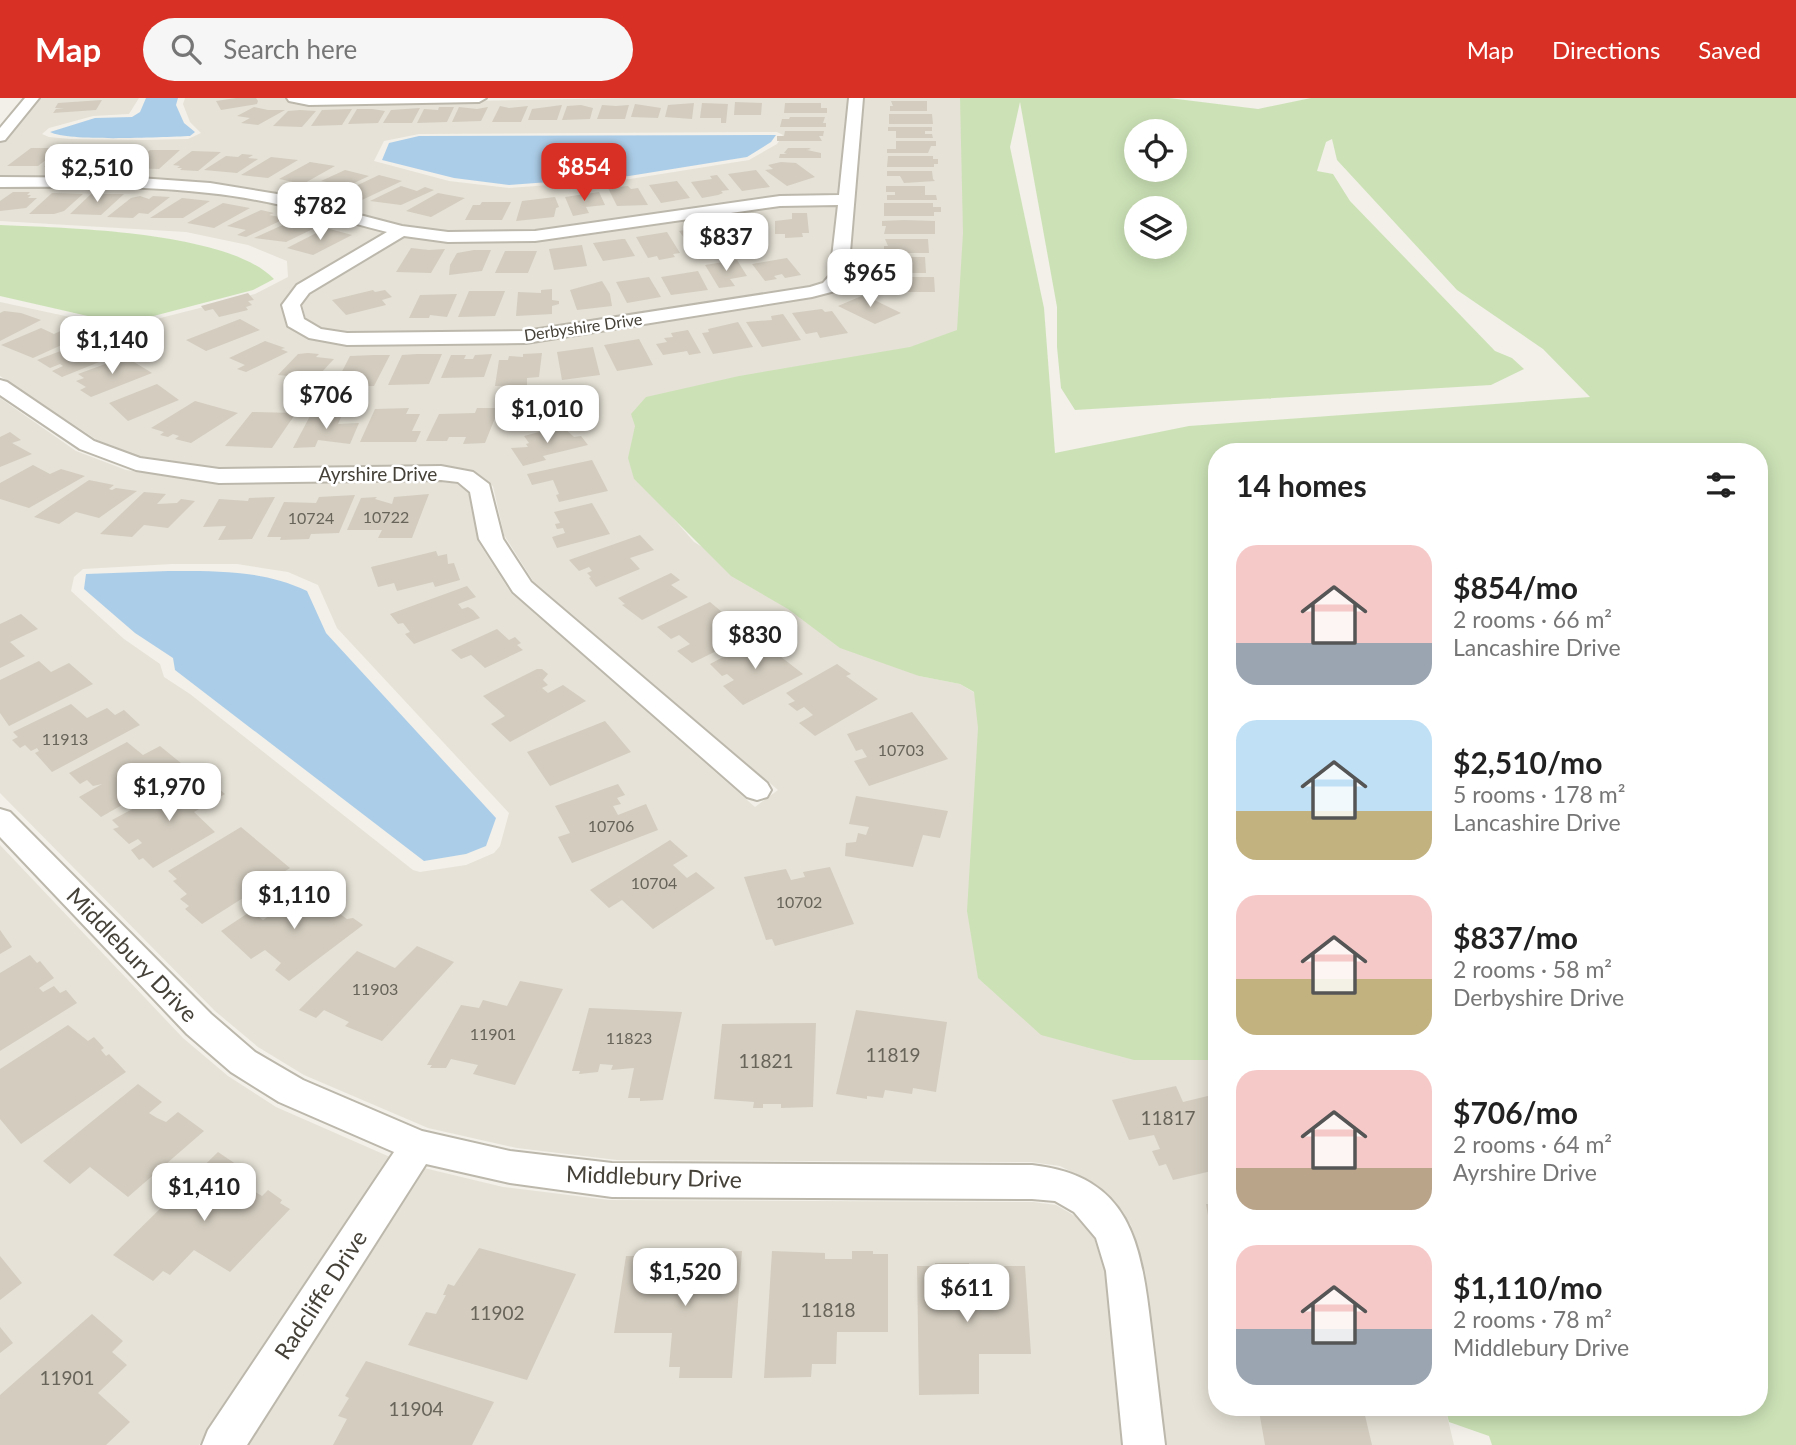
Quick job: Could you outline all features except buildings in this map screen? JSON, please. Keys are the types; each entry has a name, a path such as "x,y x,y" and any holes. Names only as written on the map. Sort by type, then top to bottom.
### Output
{"street":[{"path":"0,137 32,98"},
{"path":"294,98 309,101 479,98"},
{"name":"Derbyshire Drive","path":"401,231 303,289 291,305 296,322 316,334 347,339 526,337 812,292 829,287 839,276 856,98"},
{"path":"0,182 139,183 210,188 284,200 401,231 448,237 535,236 780,201 847,200"},
{"name":"Ayrshire Drive","path":"0,386 87,445 136,464 219,476 441,472 465,477 481,489 491,539 522,587 757,790"},
{"name":"Middlebury Drive","path":"0,819 199,1024 243,1062 290,1091 418,1146 510,1167 612,1180 1019,1182 1060,1185 1087,1200 1112,1229 1125,1271 1144,1445"},
{"name":"Radcliffe Drive","path":"223,1445 418,1146"}],"shaded area":[{"path":"39,98 139,98 129,114 93,116 49,128 42,134 70,139 142,140 188,139 201,133 190,122 183,104 185,98 285,98 307,104 628,98 849,98 839,196 535,232 451,233 407,227 290,196 216,185 0,178 0,143 11,134","holes":["777,132 783,135 777,144 749,160 630,179 509,188 449,181 374,161 384,141 419,134"]},
{"path":"864,98 962,98 1063,488 890,365 739,376 634,479 694,542 919,676 960,684 998,707 1208,942 1208,1416 1447,1416 1454,1445 1166,1445 1145,1271 1131,1225 1094,1183 1060,1166 1031,1162 617,1160 517,1148 428,1128 304,1075 258,1047 215,1011 0,793 0,398 76,451 126,470 215,483 436,480 457,484 469,493 479,543 511,593 755,807 778,790 533,581 504,535 493,486 475,472 444,466 225,469 144,458 97,440 0,376 0,302 121,328 255,294 288,277 287,261 248,245 186,232 0,221 0,186 134,187 205,192 277,204 388,233 294,289 281,307 287,326 307,338 341,344 527,342 814,297 837,289 849,276","holes":["172,564 237,564 288,572 318,585 337,628 509,813 500,846 494,853 466,865 420,872 413,870 190,694 164,677 160,664 124,639 71,591 74,577 83,569"]},
{"path":"781,204 838,204 830,275 822,284 526,331 352,334 324,329 306,319 302,304 312,290 403,236 443,242 536,240"},
{"path":"0,845 183,1038 228,1076 276,1107 390,1157 199,1445 0,1445"},
{"path":"424,1168 503,1187 609,1200 1033,1202 1056,1205 1075,1216 1094,1238 1105,1272 1122,1445 248,1445"}],"green space":[{"path":"960,98 1169,98 1258,109 1311,98 1796,98 1796,1445 1492,1445 1489,1436 1449,1422 1447,1416 1768,1416 1768,443 1208,443 1208,1060 1134,1060 1041,1035 978,978 967,911 978,728 974,692 960,684 919,676 840,648 788,609 731,576 634,479 628,458 635,426 631,414 646,397 739,376 910,347 957,330 963,233","holes":["1020,102 1057,307 1061,388 1075,410 1491,385 1524,369 1512,358 1495,351 1350,201 1333,174 1317,171 1326,142 1332,139 1337,160 1457,290 1543,349 1590,397 1189,426 1055,453 1044,308 1010,147"]},
{"path":"0,225 104,231 184,242 221,251 251,263 274,279 253,290 123,324 0,296"}],"water":[{"path":"146,98 178,98 176,105 184,123 195,132 190,136 117,138 76,137 50,132 95,118 132,117 140,112"},
{"path":"776,135 771,142 747,157 629,176 509,185 454,178 382,160 389,143 419,136"},
{"path":"168,571 257,575 307,591 326,633 496,818 486,846 466,854 424,861 175,670 173,658 135,633 84,589 86,574"}]}
